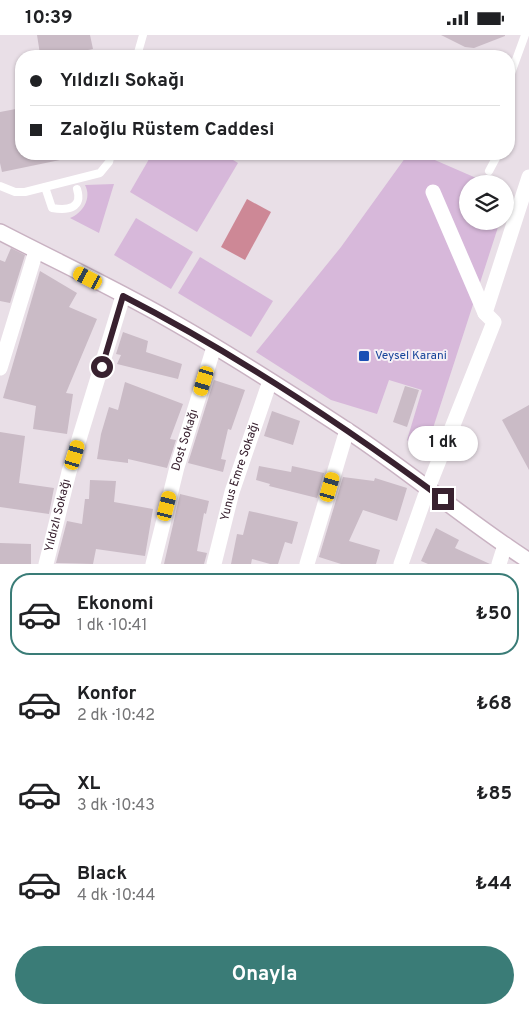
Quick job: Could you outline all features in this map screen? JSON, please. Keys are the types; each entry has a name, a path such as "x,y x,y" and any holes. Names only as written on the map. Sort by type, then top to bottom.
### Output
{"street":[{"path":"485,313 529,177"},
{"path":"401,564 428,488 494,322 485,313 434,192"},
{"path":"0,232 167,318 270,381 347,430 529,561"},
{"path":"0,368 36,251"},
{"name":"Yıldızlı Sokağı","path":"46,564 69,473 123,296"},
{"name":"Dost Sokağı","path":"153,564 177,467 214,347"},
{"name":"Yunus Emre Sokağı","path":"214,564 232,492 270,381"},
{"path":"307,564 347,430"},
{"path":"499,564 505,545"}],"lane":[{"path":"139,50 143,35"},
{"path":"515,62 525,35"},
{"path":"0,185 15,192 25,192 100,173 110,160"},
{"path":"489,171 495,160"},
{"path":"45,187 52,208 62,210 70,209 77,203 79,196 77,189"}],"shaded area":[{"path":"149,160 233,160 238,163 197,232 130,192"},
{"path":"404,160 435,160 469,175 459,175 459,230 497,230 424,456 407,440 422,390 389,380 377,414 331,400 256,352 341,247"},
{"path":"114,184 99,233 70,218 79,213 85,205 87,190 85,185"},
{"path":"247,199 271,212 245,260 221,247"},
{"path":"136,218 193,252 171,289 114,255"},
{"path":"200,257 273,301 251,337 178,293"}],"building":[{"path":"37,35 90,35 93,49 88,50 39,50"},
{"path":"441,35 505,36 474,48 465,47"},
{"path":"15,109 15,160 60,160 2,172 0,163 0,112"},
{"path":"11,248 25,255 10,303 0,301 0,260 5,262"},
{"path":"40,271 77,293 69,307 97,319 66,393 73,394 67,434 33,429 36,406 3,398"},
{"path":"123,332 148,341 146,352 182,364 178,379 117,364 121,355 116,354"},
{"path":"214,380 245,390 231,430 228,429 221,459 226,460 223,472 188,463"},
{"path":"125,382 183,404 170,439 176,440 167,468 128,459 128,463 97,459 101,434 109,407 118,410"},
{"path":"405,386 419,390 407,427 393,422"},
{"path":"529,405 529,470 502,420"},
{"path":"272,411 300,421 293,445 264,436"},
{"path":"0,432 25,436 19,483 54,488 49,514 0,507"},
{"path":"259,466 291,472 292,466 324,473 317,498 269,486 270,484 256,480"},
{"path":"343,477 374,481 375,478 407,488 397,521 363,510 349,541 380,550 376,564 341,564 319,557"},
{"path":"90,480 116,481 114,502 153,509 145,556 96,549 93,564 56,563 67,521 82,524 85,499 89,499"},
{"path":"180,494 209,501 206,514 204,513 197,551 207,553 204,564 164,564"},
{"path":"249,511 298,522 292,544 285,542 278,564 270,564 252,559 251,564 231,564 237,534 243,535"},
{"path":"436,528 459,540 455,548 490,564 428,564 421,561"},
{"path":"0,543 31,544 31,564 0,564"}],"place":[{"name":"Veysel Karani","path":"364,356"}],"route":[{"path":"102,367 123,296 167,318 270,381 347,430 443,499"}]}
